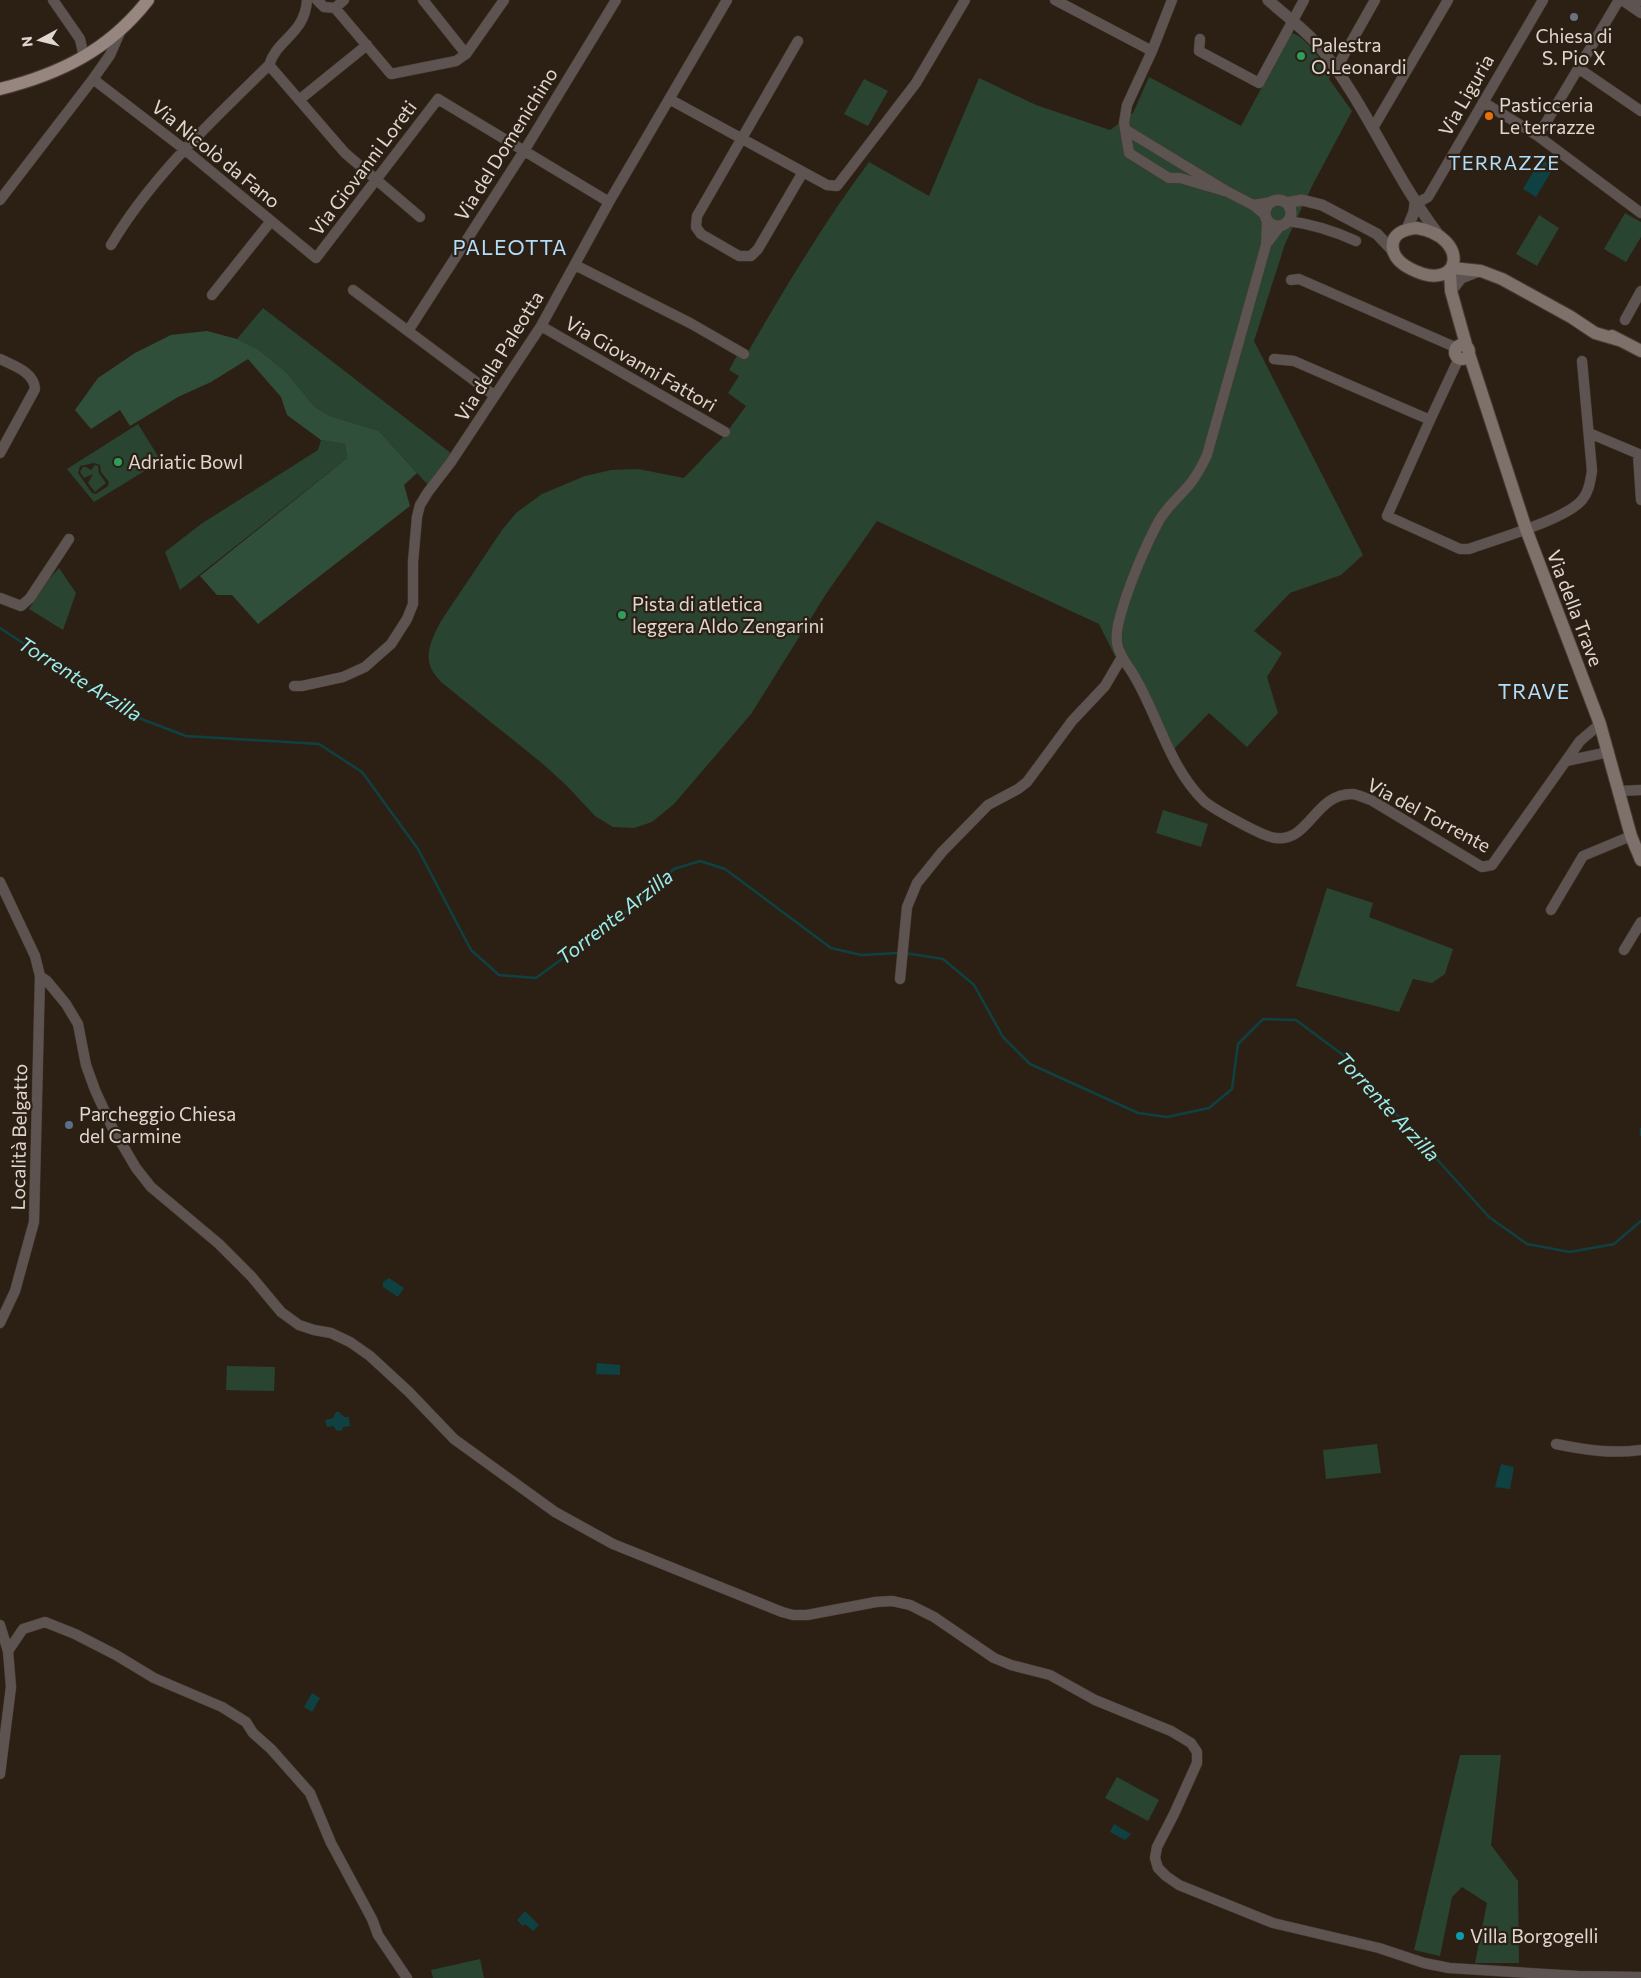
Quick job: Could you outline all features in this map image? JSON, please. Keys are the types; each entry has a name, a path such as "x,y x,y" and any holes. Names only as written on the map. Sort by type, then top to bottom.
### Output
{"main road":[{"path":"0,89 46,76 84,57 121,29 148,0"},
{"path":"1451,291 1430,276 1404,265 1393,251 1395,236 1403,230 1426,230 1438,234 1449,244 1454,261 1451,270 1451,291 1461,328 1462,352"},
{"path":"1452,251 1481,271 1502,279 1571,317 1594,333 1619,340 1641,351"},
{"path":"1430,276 1446,274 1451,270 1481,271"},
{"name":"Via della Trave","path":"1462,352 1472,368 1526,528 1600,724 1631,836 1641,860"}],"street":[{"path":"53,0 80,39 84,57"},
{"path":"111,245 127,219 184,149 268,65 271,58 297,29 306,13 307,0"},
{"path":"317,0 324,7 336,8 391,74 456,62 466,54 504,0"},
{"path":"336,8 344,0"},
{"path":"423,0 466,54"},
{"name":"Via del Domenichino","path":"408,331 524,150 616,0"},
{"name":"Via della Paleotta","path":"294,686 343,677 365,667 391,644 407,619 413,604 413,562 417,517 420,505 452,462 541,326 609,202 727,0"},
{"path":"669,98 829,186 835,187 840,184 916,83 965,0"},
{"path":"1055,0 1152,51"},
{"path":"1172,0 1152,51 1127,105 1124,123 1129,153 1169,178 1180,178 1228,192"},
{"path":"1268,0 1318,45 1336,69 1373,128 1415,204 1438,234"},
{"path":"1200,39 1199,51 1259,83 1304,0"},
{"path":"1336,69 1375,0"},
{"path":"1373,128 1448,0"},
{"name":"Via Liguria","path":"1415,204 1428,197 1543,0"},
{"path":"1538,136 1621,0 1636,4 1641,13"},
{"path":"0,200 93,79 112,51 121,29"},
{"path":"80,39 98,48"},
{"path":"798,41 695,221 698,232 736,254 748,257 757,251 803,172"},
{"path":"299,100 367,45"},
{"path":"268,65 345,153 420,217"},
{"path":"1578,68 1641,111"},
{"name":"Via Nicolò da Fano","path":"93,79 184,149 316,258"},
{"name":"Via Giovanni Loreti","path":"316,258 438,99 524,150"},
{"path":"1483,102 1538,136 1641,213"},
{"path":"1126,130 1228,192 1253,205 1275,226 1286,221 1312,202"},
{"path":"524,150 609,202"},
{"path":"1253,205 1302,200 1322,205 1377,234 1393,251"},
{"path":"900,979 907,907 917,883 942,852 988,805 1027,782 1072,721 1105,686 1122,657 1117,643 1119,618 1150,540 1161,519 1200,471 1207,455 1266,245 1266,210 1271,202"},
{"path":"1266,245 1286,221 1291,211 1286,203"},
{"path":"1377,234 1403,230 1414,212 1415,204"},
{"path":"212,295 271,221"},
{"path":"1286,221 1306,223 1337,232 1356,241"},
{"path":"575,265 690,323 744,354"},
{"path":"1451,291 1462,278 1481,271"},
{"path":"1291,280 1299,279 1462,352 1387,516 1460,549 1469,549 1562,515 1582,500 1590,484 1592,471 1582,361"},
{"path":"353,290 495,396"},
{"path":"1625,320 1641,291"},
{"name":"Via Giovanni Fattori","path":"541,326 725,432"},
{"path":"0,359 30,375 34,381 35,389 0,453"},
{"path":"1274,359 1294,361 1430,420"},
{"path":"1589,434 1639,455 1641,500"},
{"path":"0,598 20,606 30,598 69,539"},
{"name":"Via del Torrente","path":"1122,657 1136,679 1174,758 1186,778 1205,802 1223,814 1270,837 1284,838 1297,834 1328,800 1354,794 1371,800 1482,866 1492,866 1585,735 1600,724"},
{"path":"1566,761 1609,752"},
{"path":"1620,792 1641,790"},
{"path":"1551,910 1583,856 1631,836"},
{"path":"0,882 35,956 40,976 47,981 66,1004 78,1024 86,1065 112,1128 136,1168 151,1188 219,1244 251,1276 281,1312 299,1325 331,1334 350,1342 370,1356 414,1397 454,1439 555,1512 614,1544 793,1615 806,1615 892,1601 910,1605 934,1617 994,1658 1050,1676 1095,1700 1171,1731 1191,1742 1197,1752 1197,1763 1157,1847 1155,1858 1158,1868 1179,1884 1273,1923 1304,1932 1370,1946 1424,1963 1449,1968 1641,1978"},
{"path":"1624,950 1641,922"},
{"name":"Località Belgatto","path":"0,1322 15,1291 34,1222 40,976"},
{"path":"1556,1444 1593,1452 1610,1453 1641,1450"},
{"path":"8,1651 23,1629 45,1622 75,1634 116,1655 154,1678 222,1707 246,1722 253,1733 271,1749 310,1793 331,1844 372,1920 378,1935 407,1978"},
{"path":"0,1625 8,1651 11,1687 0,1774"}],"green space":[{"path":"1291,33 1302,39 1318,56 1331,74 1329,79 1352,111 1313,184 1285,244 1254,341 1363,555 1341,575 1290,593 1254,631 1282,653 1267,677 1278,713 1247,747 1209,713 1173,750 1124,653 1115,656 1099,624 877,521 826,594 751,714 674,804 652,822 634,828 613,827 595,816 543,764 441,682 434,674 429,662 429,650 441,621 502,530 516,513 542,494 585,476 611,470 638,469 684,478 724,436 746,406 728,393 739,376 729,370 738,354 745,357 804,258 852,185 869,162 929,196 979,78 1036,105 1110,130 1133,113 1149,77 1241,126"},
{"path":"864,79 888,91 868,126 844,114"},
{"path":"1625,213 1641,222 1641,237 1626,262 1604,249"},
{"path":"1539,215 1559,228 1537,266 1516,254"},
{"path":"263,308 452,454 428,485 379,431 330,416 315,407 286,372 259,350 237,339"},
{"path":"207,331 237,339 259,350 286,372 315,407 330,416 379,431 417,473 404,485 410,506 258,624 232,595 217,595 200,576 347,458 345,444 321,440 287,415 281,397 248,359 211,382 178,397 130,426 120,410 91,429 75,410 98,378 135,353 171,335"},
{"name":"Adriatic Bowl","path":"138,424 161,461 94,502 67,469","holes":["94,463 100,465 101,472 109,482 108,486 96,494 92,493 78,473 80,466"]},
{"path":"321,440 345,444 347,458 180,590 165,552 201,524 318,450"},
{"name":"Adriatic Bowl","path":"95,465 98,466 99,473 106,483 95,492 88,483 93,474 84,478 80,472 83,467 91,470"},
{"path":"59,568 76,593 63,630 29,609 49,579"},
{"path":"1163,810 1208,824 1201,847 1156,833"},
{"path":"1327,888 1373,903 1369,917 1453,949 1445,974 1432,983 1413,979 1399,1012 1296,986"},
{"path":"227,1366 275,1367 274,1391 226,1390"},
{"path":"1377,1444 1381,1473 1326,1479 1323,1450"},
{"path":"1460,1755 1501,1755 1491,1845 1518,1881 1519,1963 1475,1963 1487,1903 1462,1887 1452,1897 1440,1956 1414,1950"},
{"path":"1117,1777 1159,1800 1148,1821 1105,1798"},
{"path":"480,1959 484,1978 433,1978 431,1970"}],"water":[{"path":"1541,159 1554,167 1536,197 1523,189"},
{"path":"389,1278 404,1288 398,1297 383,1287 383,1282"},
{"path":"597,1363 620,1365 620,1375 596,1374"},
{"path":"336,1412 339,1412 344,1417 349,1417 350,1426 343,1427 342,1430 337,1431 333,1426 327,1427 325,1420 333,1418"},
{"path":"1501,1464 1514,1467 1510,1489 1495,1487"},
{"path":"312,1693 320,1698 312,1712 304,1707"},
{"path":"1114,1824 1131,1834 1125,1840 1110,1832"},
{"path":"525,1911 539,1925 533,1931 525,1924 523,1926 517,1920"}],"waterway":[{"name":"Torrente Arzilla","path":"0,628 136,717 186,736 319,744 362,772 418,849 471,950 499,975 536,978 635,905 674,869 700,861 725,869 831,948 861,955 899,953"},
{"name":"Torrente Arzilla","path":"905,953 943,959 974,985 1003,1037 1030,1064 1138,1113 1167,1117 1209,1108 1232,1089 1238,1044 1263,1019 1296,1020 1343,1055 1489,1217 1527,1244 1570,1252 1614,1244 1641,1221"},
{"name":"Torrente Arzilla","path":"1641,1129 1641,1135"}],"place":[{"name":"Chiesa di S. Pio X","path":"1574,17"},
{"name":"Palestra O.Leonardi","path":"1301,56"},
{"name":"Pasticceria Le terrazze","path":"1489,116"},
{"name":"Adriatic Bowl","path":"118,462"},
{"name":"Pista di atletica leggera Aldo Zengarini","path":"622,615"},
{"name":"Parcheggio Chiesa del Carmine","path":"69,1125"},
{"name":"Villa Borgogelli","path":"1460,1936"}],"district":[{"name":"TERRAZZE","path":"1504,163"},
{"name":"PALEOTTA","path":"510,248"},
{"name":"TRAVE","path":"1534,692"}]}
